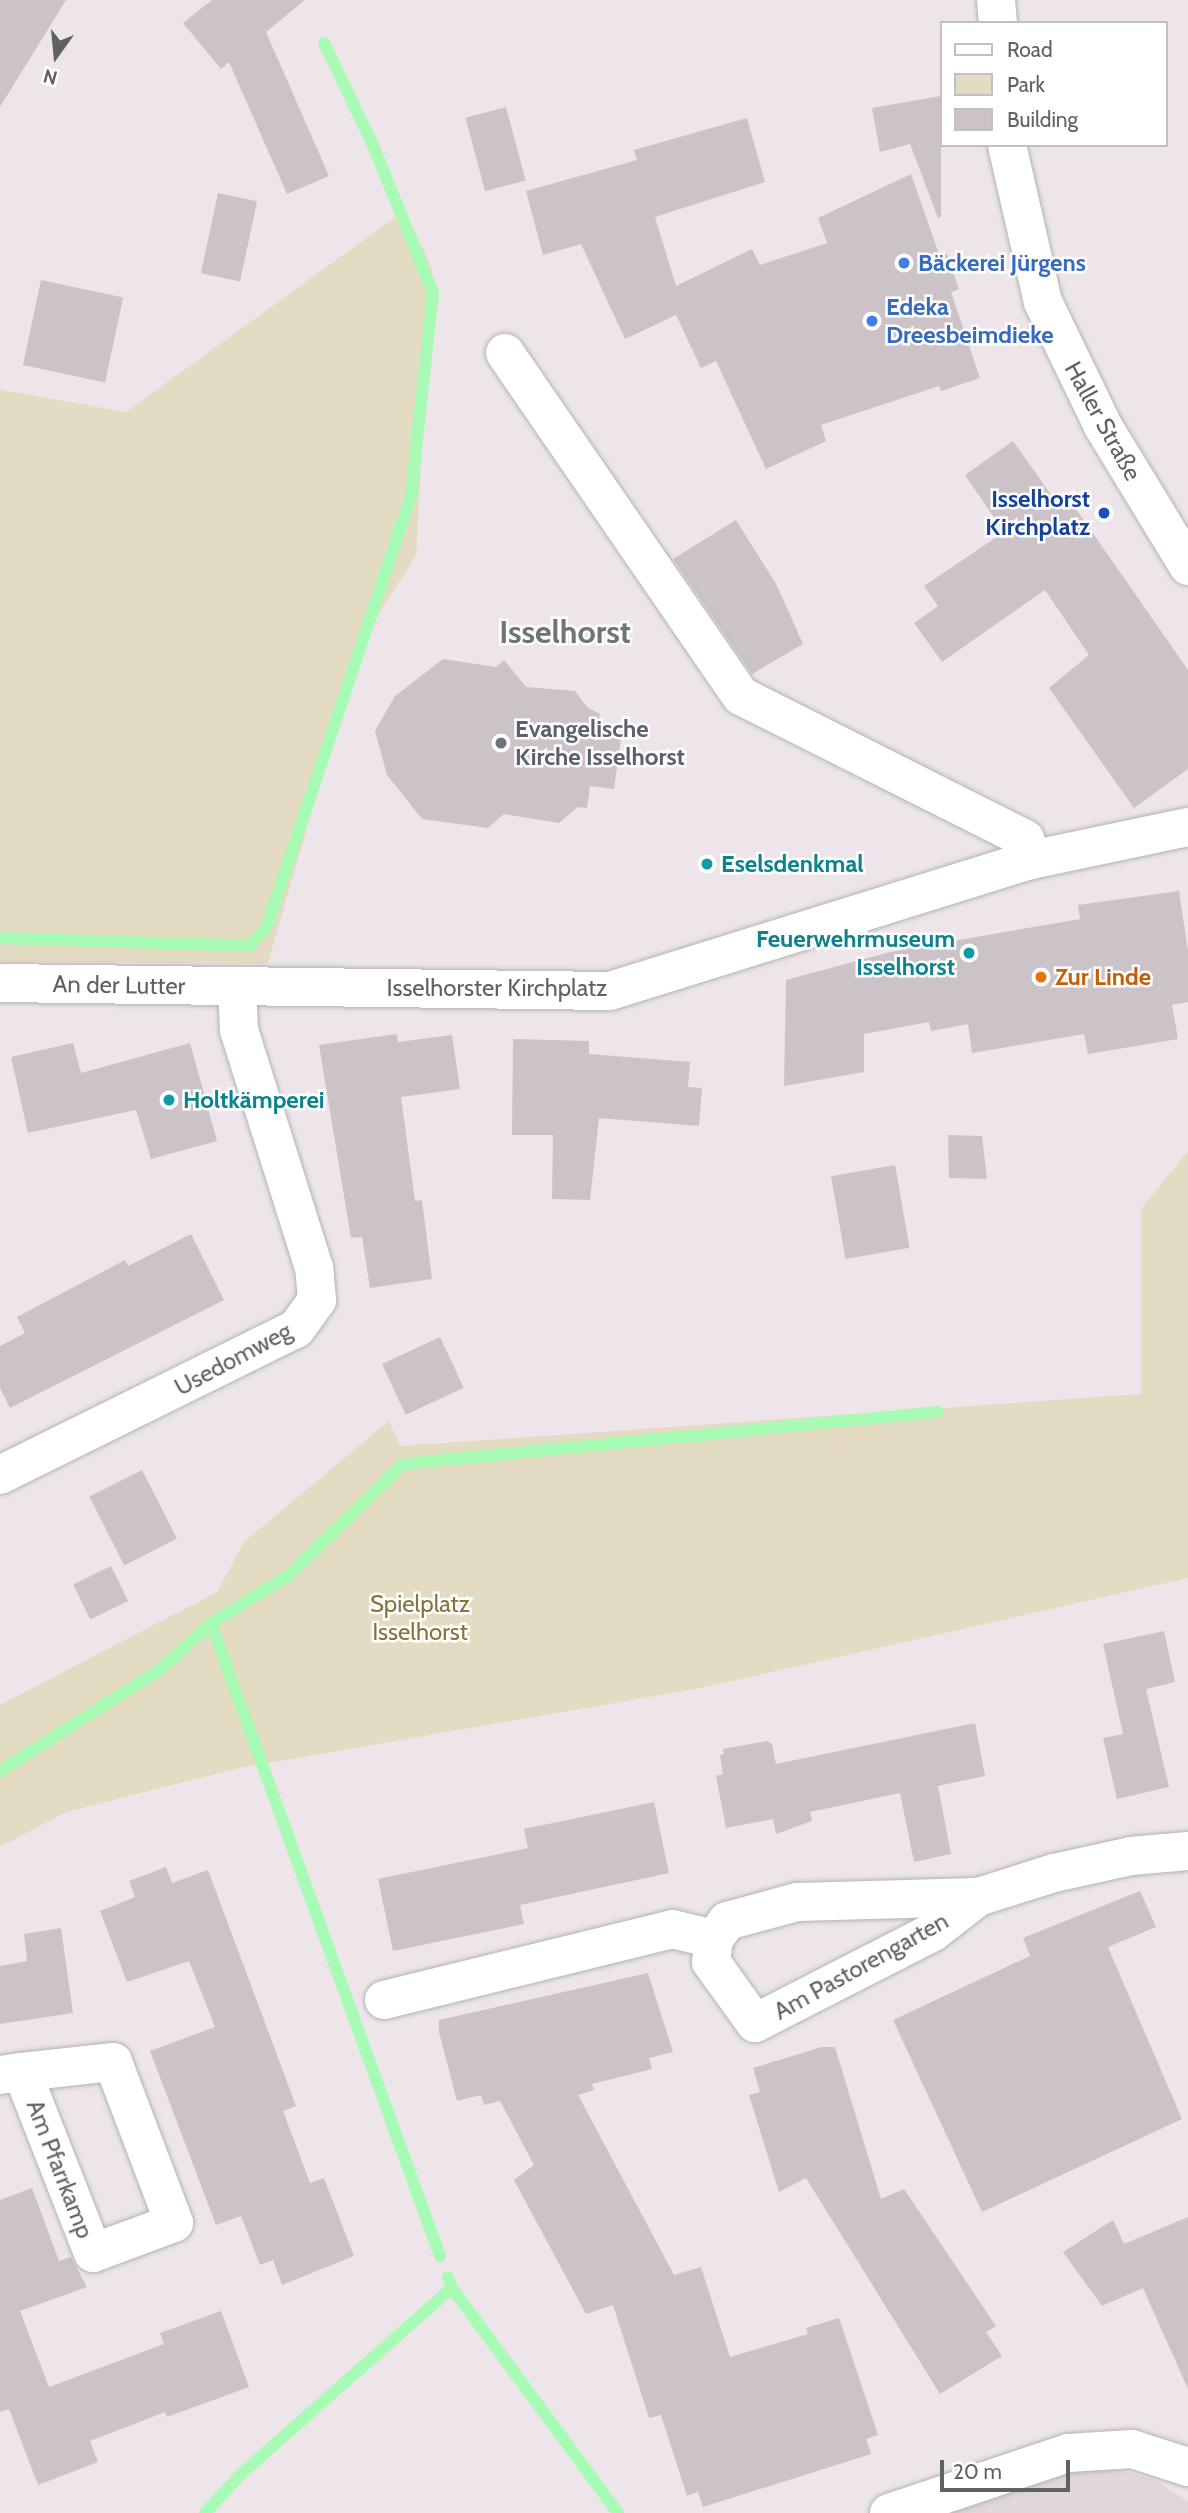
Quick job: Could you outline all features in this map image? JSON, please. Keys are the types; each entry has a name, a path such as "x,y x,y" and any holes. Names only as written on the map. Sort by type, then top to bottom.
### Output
{"street":[{"path":"996,0 998,21"},
{"name":"Haller Straße","path":"1007,147 1043,302 1102,426 1188,566"},
{"path":"505,353 741,696 1025,839 1031,860"},
{"name":"Isselhorster Kirchplatz","path":"237,988 610,991 1031,860 1188,827"},
{"name":"An der Lutter","path":"0,983 237,988"},
{"name":"Usedomweg","path":"0,1475 296,1329 317,1300 314,1268 239,1030 237,988"},
{"name":"Am Pastorengarten","path":"978,1898 933,1932 755,2023 711,1962 714,1939 727,1921 797,1902 978,1898 1054,1873 1130,1856 1188,1851"},
{"path":"384,2000 672,1929 714,1939"},
{"name":"Am Pfarrkamp","path":"113,2062 174,2223 93,2253 11,2074 113,2062"},
{"path":"890,2513 1068,2453 1132,2449 1187,2463"}],"shaded area":[{"path":"1069,2468 1111,2468 1153,2479 1188,2501 1188,2513 931,2513"}],"green space":[{"path":"405,210 432,269 416,556 378,614 332,740 268,963 0,961 0,386 2,390 126,412"},
{"name":"Spielplatz Isselhorst","path":"1188,1151 1188,1578 701,1688 239,1768 66,1812 0,1847 0,1705 217,1592 244,1542 389,1421 400,1446 1141,1394 1141,1209"}],"building":[{"path":"0,0 66,0 0,107"},
{"path":"212,0 305,0 266,32 329,176 287,194 229,62 221,69 183,23"},
{"path":"940,96 941,217 938,218 910,144 880,152 872,108"},
{"path":"506,107 526,180 485,191 465,118"},
{"path":"747,118 765,182 655,217 676,286 752,249 760,265 827,243 818,218 911,174 940,257 947,254 959,289 951,292 980,378 941,391 939,386 821,425 826,441 766,469 716,361 701,368 676,315 625,339 581,244 543,255 526,191 637,160 634,150"},
{"path":"218,193 257,201 240,282 201,273"},
{"path":"41,280 123,297 105,383 23,365"},
{"path":"1013,441 1057,503 1067,496 1188,670 1188,769 1134,808 1049,688 1089,655 1045,590 942,662 914,623 938,606 924,586 1004,532 965,475"},
{"path":"736,520 776,584 803,644 752,674 673,559"},
{"name":"Evangelische Kirche Isselhorst","path":"443,659 496,667 504,660 526,687 575,691 587,707 600,714 597,735 621,739 614,789 590,786 587,808 578,807 559,823 504,814 488,828 422,819 387,775 375,731 395,696"},
{"name":"Zur Linde","path":"1179,891 1188,951 1188,1002 1172,1005 1178,1039 1088,1054 1084,1034 972,1053 968,1024 931,1031 929,1022 864,1034 864,1072 784,1086 786,980 890,952 1080,919 1078,905"},
{"path":"397,1034 398,1042 452,1035 460,1089 401,1097 415,1201 422,1200 432,1279 370,1288 362,1237 351,1238 319,1045"},
{"path":"513,1039 589,1041 589,1054 690,1062 688,1087 702,1088 699,1126 599,1118 590,1200 552,1199 553,1135 512,1135"},
{"path":"73,1043 81,1073 190,1043 217,1141 151,1159 136,1110 28,1133 11,1057"},
{"path":"948,1135 982,1136 987,1179 949,1178"},
{"path":"895,1165 910,1248 846,1259 831,1176"},
{"path":"191,1234 224,1300 10,1408 0,1388 0,1346 25,1333 17,1317 125,1260 128,1266"},
{"path":"440,1337 464,1388 406,1415 382,1364"},
{"path":"142,1470 177,1539 124,1565 89,1497"},
{"path":"111,1566 128,1601 90,1619 73,1584"},
{"path":"1164,1631 1175,1682 1146,1689 1169,1787 1117,1799 1103,1738 1123,1734 1103,1644"},
{"path":"975,1723 985,1776 938,1786 951,1854 914,1862 900,1793 810,1812 812,1821 776,1834 773,1819 726,1828 716,1776 723,1774 720,1755 724,1754 723,1749 767,1741 772,1744 776,1764"},
{"path":"654,1802 669,1873 520,1905 524,1924 393,1951 378,1879 528,1848 524,1829"},
{"path":"166,1867 172,1883 208,1870 296,2106 283,2111 310,2183 324,2178 354,2256 282,2285 273,2260 260,2265 241,2216 216,2225 150,2051 215,2027 189,1961 127,1982 100,1911 135,1897 129,1881"},
{"path":"1140,1891 1156,1927 1108,1947 1182,2119 982,2212 893,2020 1030,1956 1023,1938"},
{"path":"61,1928 73,2013 0,2024 0,1966 27,1961 24,1934"},
{"path":"648,1973 673,2052 649,2058 652,2069 592,2084 594,2090 578,2095 674,2275 701,2267 730,2357 808,2334 806,2328 839,2318 878,2435 866,2439 871,2454 703,2507 698,2492 687,2496 661,2415 649,2418 613,2305 586,2314 514,2180 534,2165 500,2101 484,2105 481,2095 457,2101 439,2032 439,2020"},
{"path":"822,2047 835,2047 881,2199 904,2189 996,2326 986,2332 1002,2356 940,2394 806,2178 779,2192 749,2095 760,2092 753,2068"},
{"path":"32,2188 59,2261 71,2257 87,2287 20,2311 49,2387 164,2344 160,2333 221,2311 249,2387 167,2417 165,2412 90,2441 98,2462 38,2485 9,2409 0,2412 0,2200"},
{"path":"1188,2217 1188,2389 1143,2288 1102,2306 1063,2252 1113,2220 1124,2244"}],"waterway":[{"path":"0,938 250,946 267,926 411,495 433,293 372,143 324,43"},
{"path":"0,1771 161,1669 211,1623 289,1575 403,1464 937,1412"},
{"path":"211,1623 440,2256"},
{"path":"448,2277 452,2288 618,2513"},
{"path":"205,2513 242,2473 452,2288"}],"place":[{"name":"Bäckerei Jürgens","path":"904,263"},
{"name":"Edeka Dreesbeimdieke","path":"872,321"},
{"name":"Isselhorst Kirchplatz","path":"1104,513"},
{"name":"Evangelische Kirche Isselhorst","path":"501,743"},
{"name":"Eselsdenkmal","path":"707,864"},
{"name":"Feuerwehrmuseum Isselhorst","path":"969,953"},
{"name":"Zur Linde","path":"1041,977"},
{"name":"Holtkämperei","path":"169,1100"}],"district":[{"name":"Isselhorst","path":"565,632"}]}
